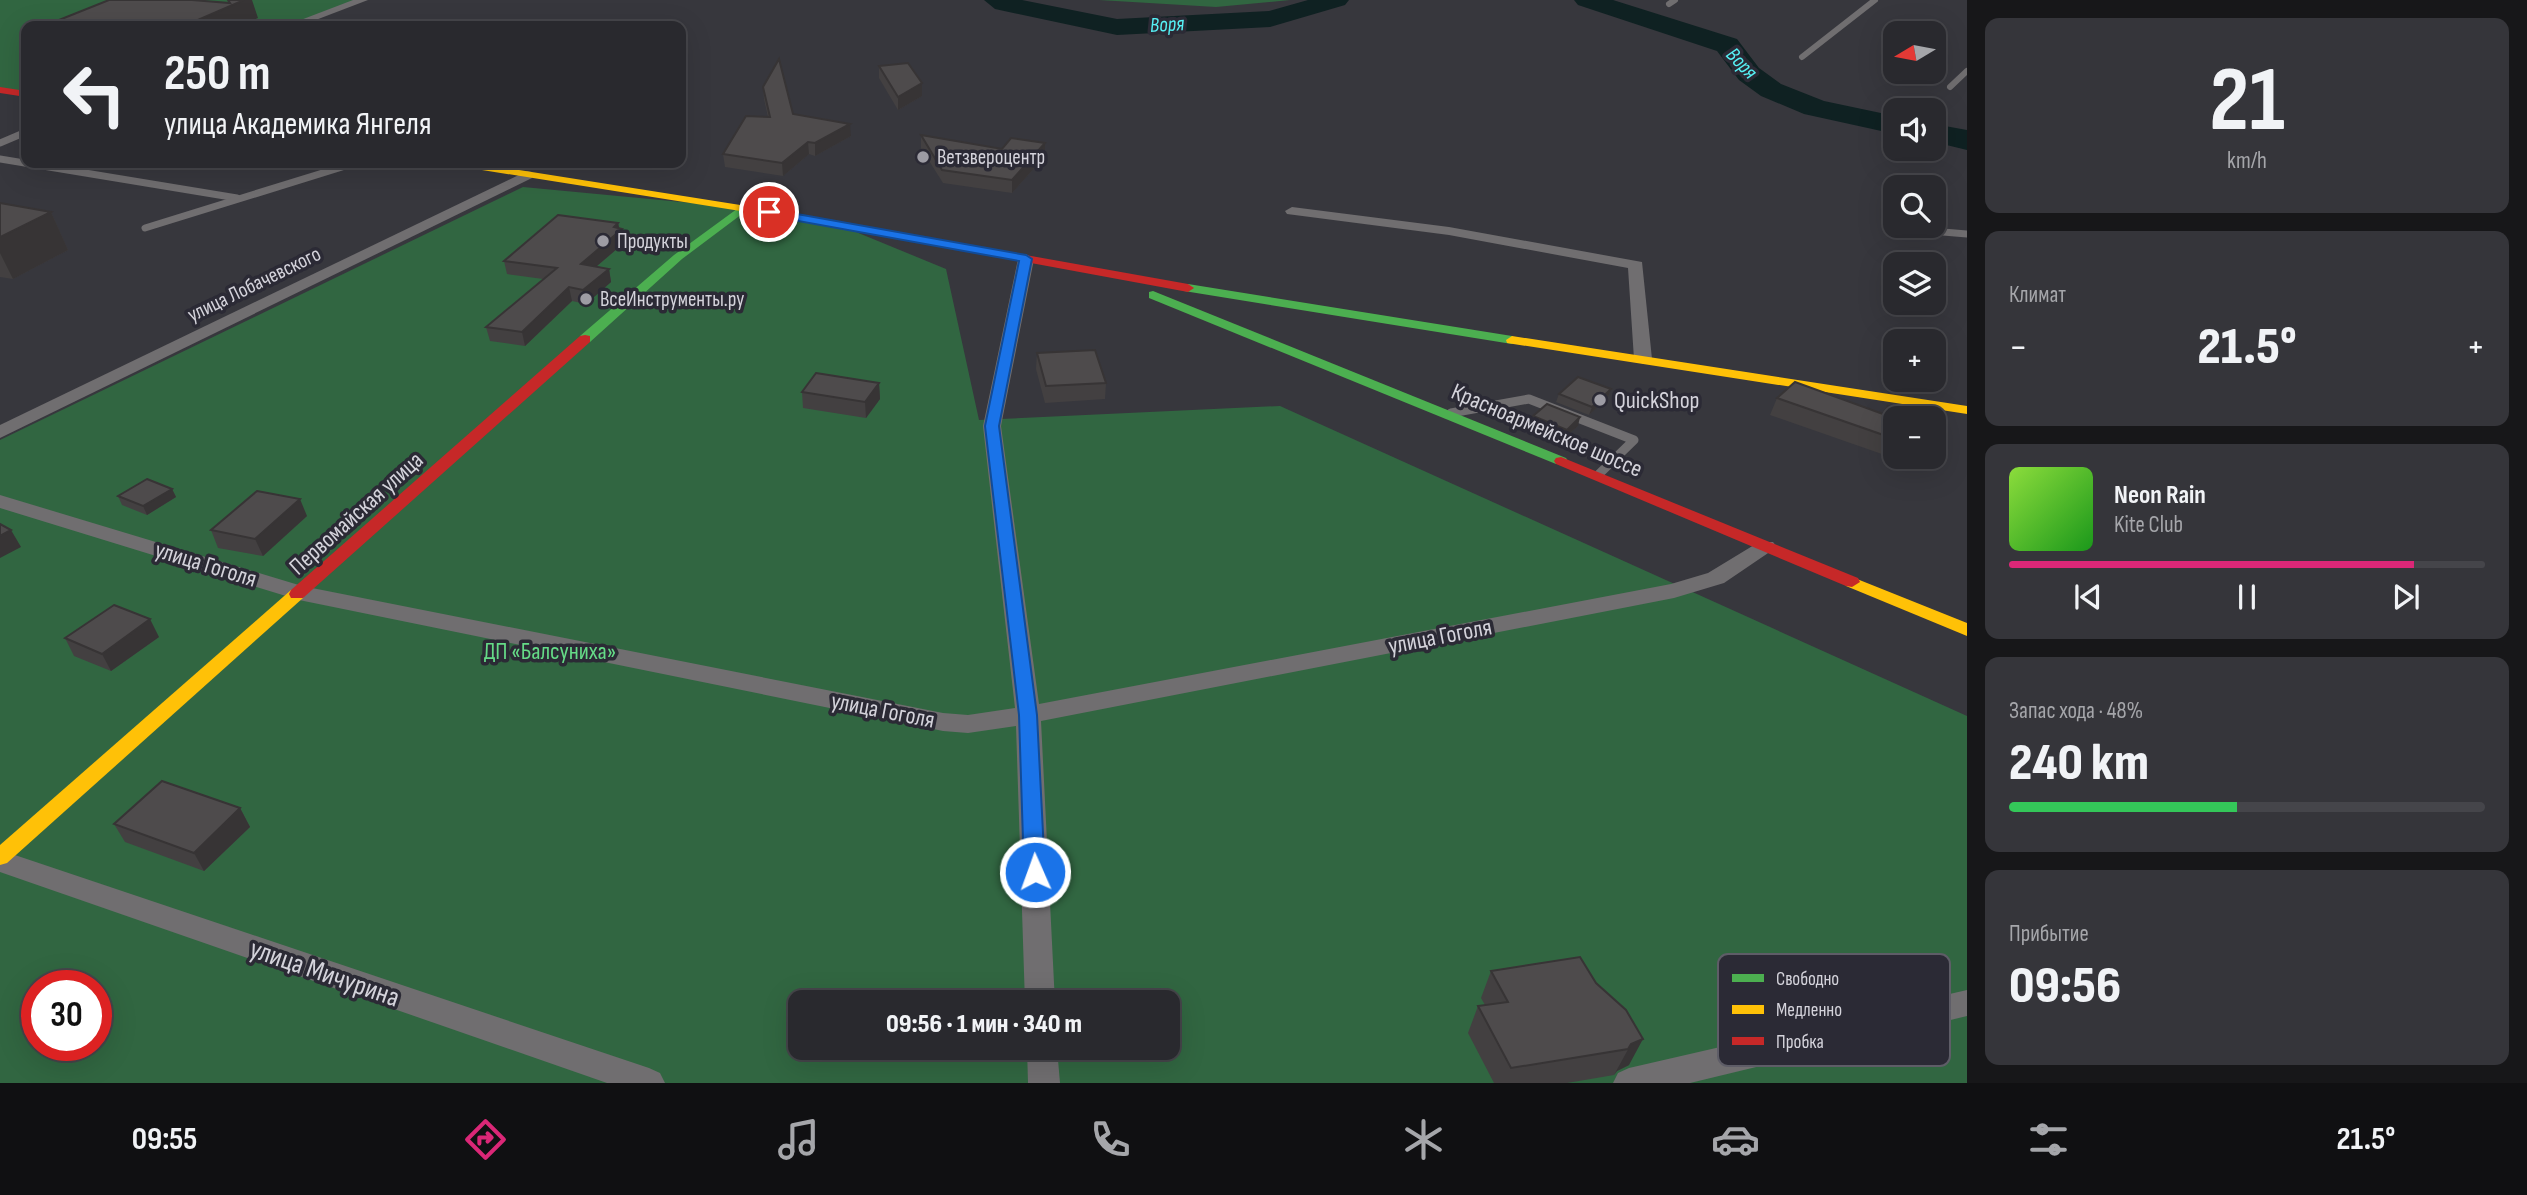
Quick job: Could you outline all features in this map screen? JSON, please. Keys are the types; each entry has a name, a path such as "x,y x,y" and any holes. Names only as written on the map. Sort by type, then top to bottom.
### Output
{"street":[{"path":"304,21 363,0"},
{"path":"0,90 21,93"},
{"path":"489,168 746,208 1267,302 1967,410"},
{"name":"улица Лобачевского","path":"0,432 527,174"},
{"name":"Первомайская улица","path":"0,859 678,257 746,208"},
{"path":"1292,211 1449,231 1636,265 1643,359"},
{"path":"1026,259 992,426 1028,715 1039,990"},
{"name":"Красноармейское шоссе","path":"1108,275 1246,334 1598,475 1967,630"},
{"path":"1246,334 1237,315 1242,307 1267,302"},
{"name":"улица Гоголя","path":"0,501 299,593 943,722 968,724 1028,715 1674,591 1716,578 1766,547"},
{"name":"улица Мичурина","path":"0,859 649,1083"},
{"path":"1043,1060 1044,1083"},
{"path":"1629,1083 1718,1062"}],"lane":[{"path":"1802,57 1875,0"},
{"path":"1950,87 1967,71"},
{"path":"0,143 21,134"},
{"path":"0,159 21,162"},
{"path":"55,168 237,198"},
{"path":"145,228 338,168"},
{"path":"1946,232 1967,234"},
{"path":"1449,414 1528,399 1634,440 1598,475"}],"green space":[{"path":"0,0 363,0 304,21 21,21 21,93 0,90"},
{"path":"1099,0 1290,0 1216,7"},
{"name":"ДП «Балсуниха»","path":"523,187 745,208 839,225 946,269 979,420 1280,406 1967,716 1967,1083 0,1083 0,440"}],"building":[{"path":"109,0 230,3 228,0 244,0 196,21 56,21"},
{"path":"779,59 793,114 850,124 815,143 808,142 782,163 723,154 746,116 770,117 763,87"},
{"path":"908,63 922,83 898,97 879,66"},
{"path":"921,135 1002,149 1011,138 1045,143 1012,180 942,170"},
{"path":"0,203 51,212 0,237"},
{"path":"558,215 618,223 614,227 622,229 581,264 609,269 583,290 569,287 522,332 486,327 557,268 504,261"},
{"path":"1095,350 1106,383 1046,386 1037,353"},
{"path":"816,373 879,383 865,402 802,392"},
{"path":"1578,377 1611,389 1592,407 1559,394"},
{"path":"1795,382 1883,414 1883,435 1777,398"},
{"path":"1547,404 1580,417 1567,430 1533,416"},
{"path":"147,479 172,489 143,506 118,496"},
{"path":"257,491 300,499 255,539 211,530"},
{"path":"0,524 11,530 0,536"},
{"path":"114,605 150,619 102,654 65,638"},
{"path":"162,781 240,808 194,853 114,824"},
{"path":"1580,957 1596,983 1626,1010 1643,1039 1631,1044 1628,1049 1511,1068 1478,1006 1508,1002 1491,971"}],"waterway":[{"name":"Воря","path":"997,0 1004,4 1117,27 1270,19 1336,0"},
{"name":"Воря","path":"1587,0 1727,45 1749,74 1771,90 1815,108 1883,122"},
{"name":"Воря","path":"1946,136 1967,140"}],"traffic: fast":[{"path":"585,339 678,257 745,208"},
{"path":"1188,288 1512,340"},
{"path":"1153,295 1561,461"}],"traffic: slow":[{"path":"489,168 785,215"},
{"path":"1512,340 1967,410"},
{"path":"1852,582 1967,630"},
{"path":"0,857 297,594"}],"traffic: jam":[{"path":"0,90 21,93"},
{"path":"785,215 1188,288"},
{"path":"297,594 585,339"},
{"path":"1561,461 1852,582"}],"place":[{"name":"Ветзвероцентр","path":"923,157"},
{"name":"Продукты","path":"603,241"},
{"name":"ВсеИнструменты.ру","path":"586,299"},
{"name":"QuickShop","path":"1600,400"}],"route":[{"path":"769,212 1026,259 992,426 1028,715 1035,872"}]}
